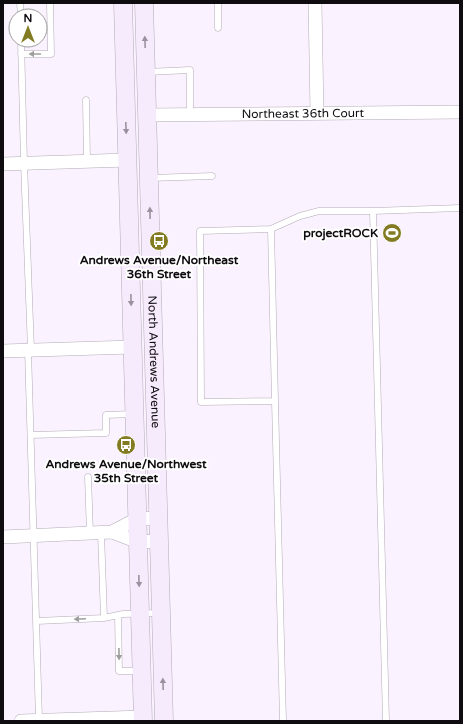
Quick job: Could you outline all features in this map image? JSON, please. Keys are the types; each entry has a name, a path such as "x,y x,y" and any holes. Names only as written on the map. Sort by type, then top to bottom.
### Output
{"main road":[{"name":"North Andrews Avenue","path":"123,3 143,719"},
{"name":"North Andrews Avenue","path":"144,3 164,721"},
{"path":"125,89 132,104 146,115"},
{"path":"127,160 137,163 149,178"}],"street":[{"path":"315,3 317,113"},
{"name":"Northeast 36th Court","path":"146,115 460,112"},
{"path":"3,164 127,160"},
{"path":"3,351 132,347"},
{"path":"101,533 137,519 158,518"},
{"path":"3,536 101,533 138,542 158,541"},
{"path":"21,721 143,719"}],"lane":[{"path":"21,54 51,54 50,3"},
{"path":"218,3 218,28"},
{"path":"21,48 39,720"},
{"path":"145,72 190,70 190,114"},
{"path":"86,100 87,162"},
{"path":"149,178 212,176"},
{"path":"275,401 201,402 200,231 271,229 300,216 318,211 460,208"},
{"path":"373,210 386,721"},
{"path":"271,229 283,721"},
{"path":"31,435 106,433 106,415 134,414"},
{"path":"88,477 101,533 104,618"},
{"path":"37,621 104,618 118,615 161,613"},
{"path":"118,615 119,671 141,671"}],"place":[{"name":"projectROCK","path":"392,233"},
{"name":"Andrews Avenue/Northeast 36th Street","path":"159,241"},
{"name":"Andrews Avenue/Northwest 35th Street","path":"126,445"}]}
